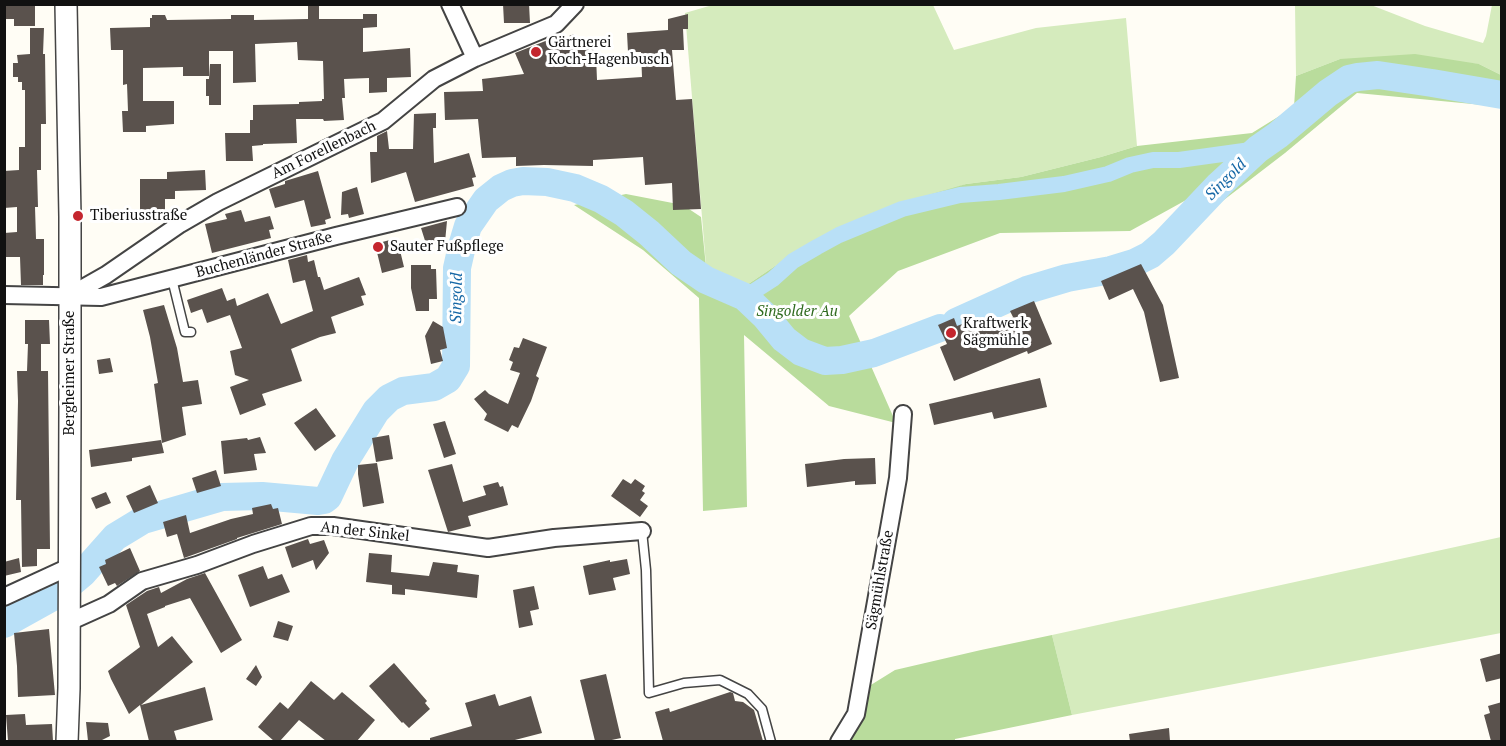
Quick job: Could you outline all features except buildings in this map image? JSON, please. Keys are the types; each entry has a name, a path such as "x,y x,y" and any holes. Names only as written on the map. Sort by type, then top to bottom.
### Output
{"street":[{"name":"Bergheimer Straße","path":"66,4 70,596 67,741"},
{"path":"450,4 475,58"},
{"name":"Am Forellenbach","path":"69,296 106,275 180,224 218,202 383,121 434,79 475,58 556,24 575,4"},
{"name":"Buchenländer Straße","path":"69,296 101,297 457,207"},
{"path":"4,295 69,296"},
{"name":"Sägmühlstraße","path":"839,741 856,714 898,478 903,414"},
{"name":"An der Sinkel","path":"69,622 109,604 142,581 197,565 311,526 333,526 488,548 554,538 642,531"},
{"path":"4,597 69,570"}],"lane":[{"path":"172,279 185,332 191,332"},
{"path":"642,531 646,580 649,693 684,683 720,680 748,693 762,709 771,741"}],"green space":[{"path":"716,4 933,5 954,50 1036,28 1126,18 1137,146 1021,177 966,184 812,241 738,291 707,277 685,13"},
{"path":"1295,5 1371,5 1425,26 1483,43 1492,5 1501,5 1501,75 1479,64 1340,59 1296,76"},
{"name":"Singolder Au","path":"1415,54 1479,64 1501,75 1501,104 1483,105 1357,93 1285,153 1203,216 1188,199 1130,231 1000,233 898,271 849,316 896,423 829,406 744,335 747,507 703,511 699,298 643,250 574,205 626,194 683,205 701,217 707,277 738,291 812,241 898,204 966,184 1021,177 1137,146 1252,133 1294,107 1296,76 1340,59"},
{"path":"1501,537 1501,633 1072,715 1052,635"},
{"path":"1052,635 1072,715 955,739 955,741 844,742 866,688 895,670"}],"waterway":[{"name":"Singold","path":"956,322 1027,290 1067,278 1111,270 1150,255 1258,149 1349,79 1378,75 1502,95"},
{"path":"745,297 773,279 793,261 817,247 839,235 902,209 960,195 1064,184 1108,174 1130,165 1153,160 1179,160 1258,149"},
{"name":"Singold","path":"4,624 58,594 83,573 115,537 143,520 222,497 262,496 318,501 328,497 345,461 376,411 389,398 403,391 434,387 448,379 456,366 457,268 468,226 486,200 501,188 512,183 547,182 575,188 601,199 624,213 681,263 706,280 745,297 784,339 801,352 825,361 874,353 940,328"}],"place":[{"name":"Gärtnerei Koch-Hagenbusch","path":"536,52"},
{"name":"Tiberiusstraße","path":"78,216"},
{"name":"Sauter Fußpflege","path":"378,247"},
{"name":"Kraftwerk Sägmühle","path":"951,333"}]}
